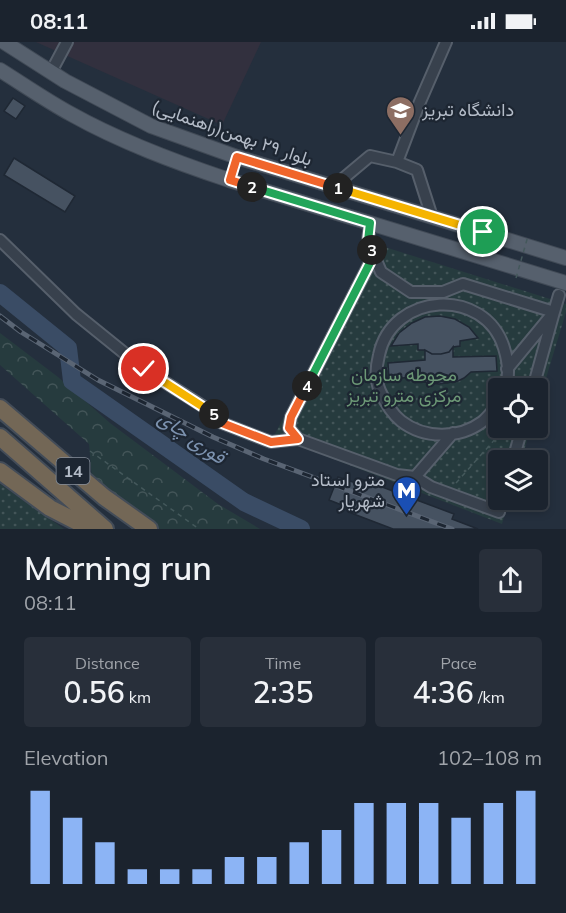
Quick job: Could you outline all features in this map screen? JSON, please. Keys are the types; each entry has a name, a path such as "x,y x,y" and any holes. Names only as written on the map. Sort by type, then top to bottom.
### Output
{"highway":[{"name":"14","path":"0,408 104,497 149,529"},
{"path":"0,437 105,529"},
{"path":"0,471 50,508 90,529"}],"main road":[{"name":"بلوار ٢٩ بهمن(راهنمایی)","path":"4,42 65,81 151,126 237,157 566,258"},
{"path":"0,70 72,115 132,144 181,164 370,223 562,289"},
{"path":"230,180 237,157"}],"street":[{"path":"51,72 67,42"},
{"path":"397,162 418,104 446,42"},
{"path":"333,187 370,156 397,162 417,170 432,217"},
{"path":"370,223 368,241 381,272 411,292 419,308"},
{"path":"0,240 76,314 144,369 212,412 222,423 271,442 298,439 397,475 415,477 431,487 488,508"},
{"path":"298,439 289,428 291,417 374,255"},
{"path":"411,292 443,292 464,284 554,312"},
{"path":"536,378 562,289"},
{"path":"443,292 453,305"},
{"path":"488,416 463,432 441,435 420,431 402,421 387,406 378,387 376,366 381,346 391,328 407,314 426,305 448,304 469,309 488,322 501,340 508,362 507,378"},
{"path":"507,369 554,312"},
{"path":"415,477 453,433"}],"path":[{"path":"516,278 528,236"},
{"path":"455,485 496,438"},
{"path":"90,451 199,529"}],"shaded area":[{"path":"36,42 261,42 222,125"}],"green space":[{"name":"محوطه سازمان مرکزی مترو تبریز","path":"372,243 566,304 566,312 546,378 488,378 488,438 528,438 524,450 488,450 488,510 506,510 502,524 274,436"},
{"path":"0,333 58,377 110,423 218,504 260,529 160,529 92,479 89,444 0,365"},
{"path":"0,484 64,529 0,529"}],"building":[{"path":"13,98 25,106 16,119 4,111"},
{"path":"14,158 75,196 65,212 4,175"},
{"path":"440,316 455,319 469,327 478,338 460,341 460,346 441,354 418,350 418,344 391,346 399,333 412,323 425,317"},
{"path":"453,347 453,357 496,356 497,371 471,372 458,381 439,384 424,382 414,377 389,379 388,363 425,360 425,350 432,354 441,354 449,352"},
{"path":"338,477 359,484 361,479 454,514 452,519 478,529 393,529 351,513 352,509 329,500"}],"waterway":[{"name":"قوری چای","path":"0,293 68,348 72,381 244,502 301,529"}],"railway":[{"path":"0,316 21,332 98,380 213,437 264,459 452,529"}],"place":[{"name":"دانشگاه تبریز","path":"401,136"},
{"name":"مترو استاد شهریار","path":"406,516"}],"route":[{"path":"144,369 212,412 222,423 271,442 298,439 289,428 291,417 374,255 368,241 370,223 230,180 237,157 483,232"}]}
